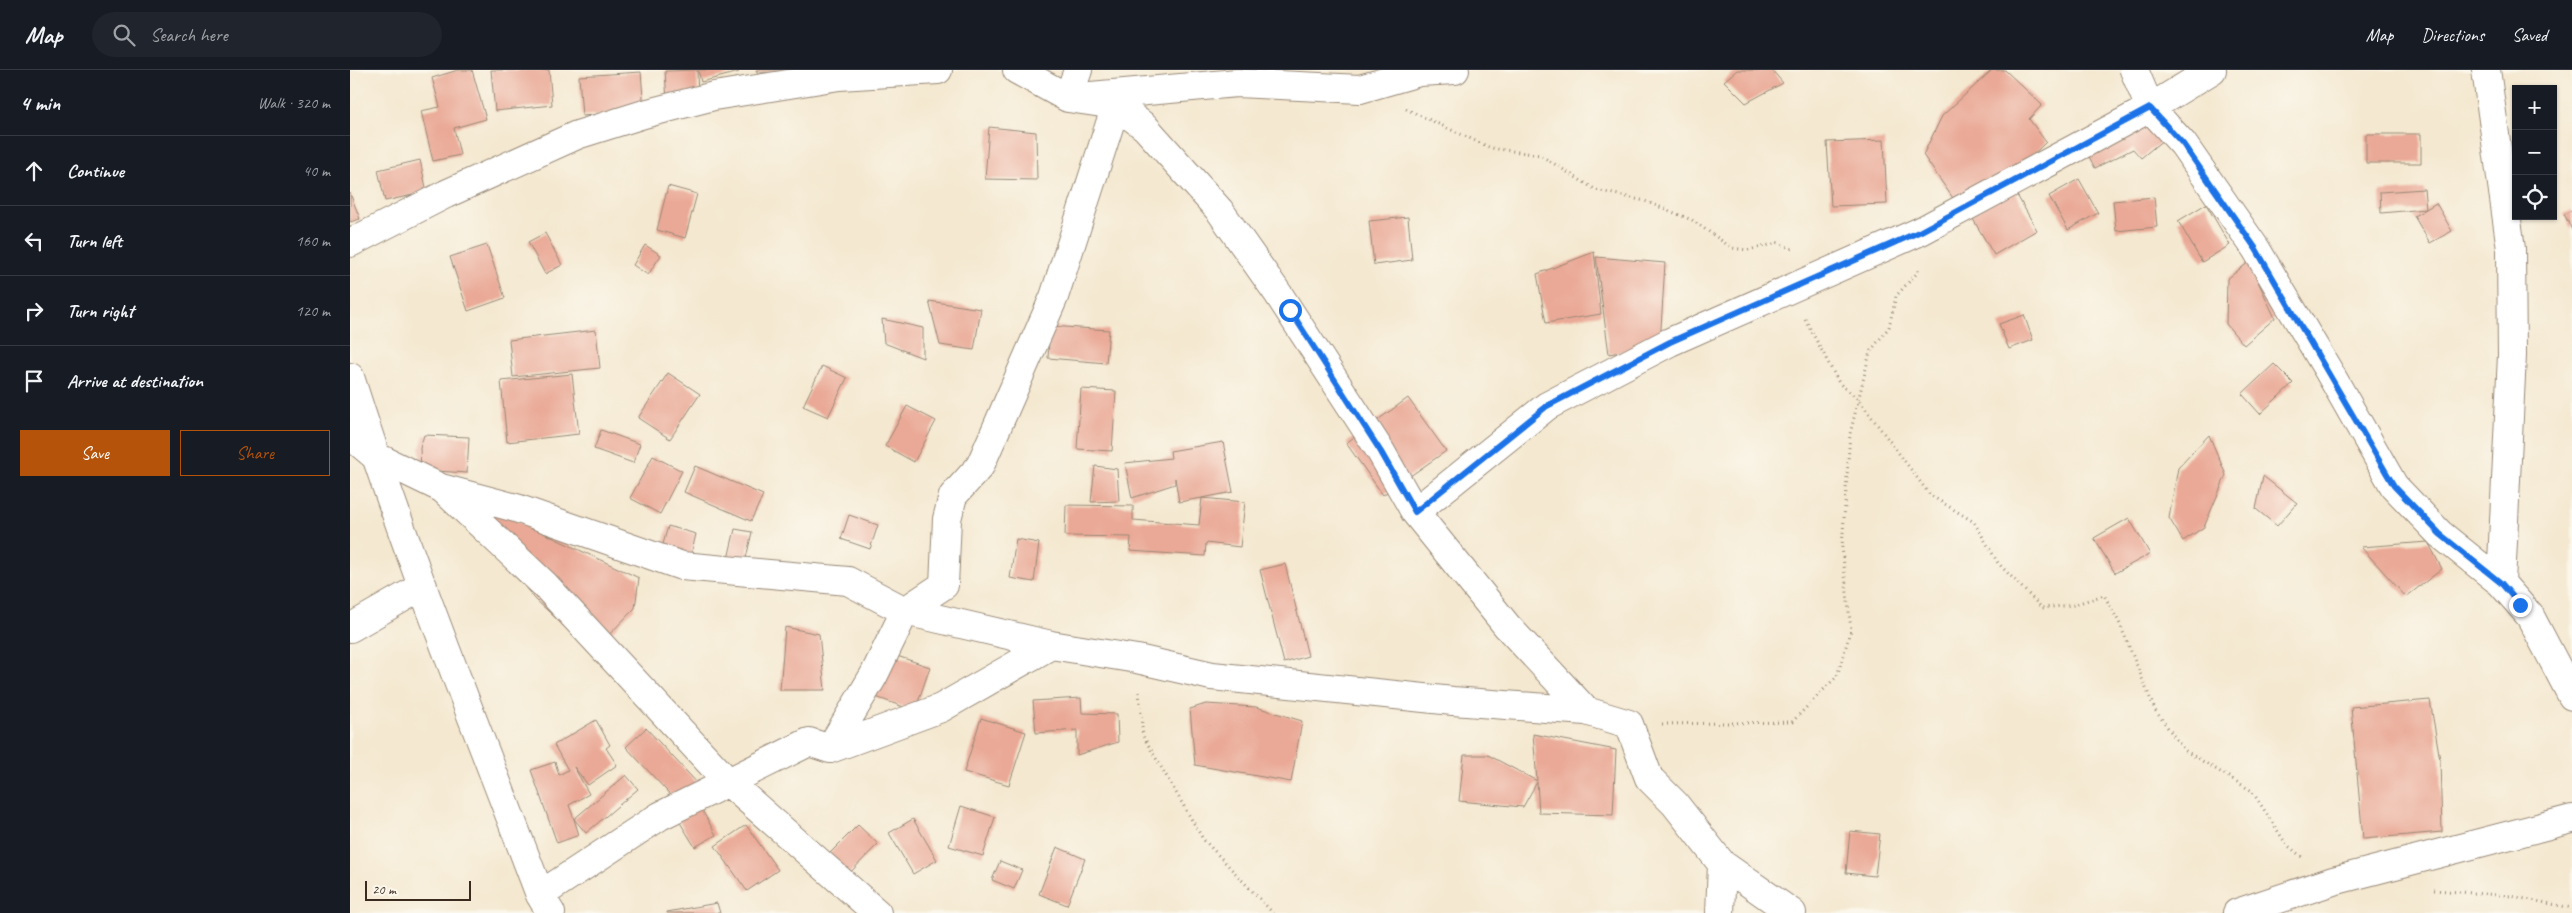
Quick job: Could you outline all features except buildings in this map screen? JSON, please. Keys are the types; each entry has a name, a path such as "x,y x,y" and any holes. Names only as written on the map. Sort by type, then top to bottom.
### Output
{"street":[{"path":"350,243 446,194 577,135 644,114 714,96 839,76 938,70"},
{"path":"1018,70 1068,98 1116,105 1145,126 1220,211 1280,295 1381,452 1415,512 1507,626 1586,710"},
{"path":"1068,98 1078,70"},
{"path":"1068,98 1237,84 1360,89 1419,72 1455,70"},
{"path":"2134,70 2150,108 2183,144 2256,249 2394,486 2440,534 2501,583 2530,616 2572,696"},
{"path":"1415,512 1547,406 1670,342 1921,231 2150,108 2212,70"},
{"path":"2486,70 2511,249 2512,355 2501,583"},
{"path":"830,749 874,675 905,611 944,586 947,519 953,496 980,466 1054,297 1116,105"},
{"path":"350,377 375,456 423,586 546,904 660,816 809,742 830,749 941,708 1051,645"},
{"path":"350,435 375,456 441,488 516,508 682,566 848,581 905,611 1051,645 1137,659 1212,676 1453,701 1586,710 1629,724 1648,778 1675,804 1722,864 1792,913"},
{"path":"441,488 546,585 728,782 877,913"},
{"path":"350,628 423,586"},
{"path":"2237,913 2333,881 2572,819"},
{"path":"1720,913 1722,864"}],"path":[{"path":"1360,89 1491,148 1540,156 1596,190 1645,201 1692,220 1732,248 1748,250 1778,243 1794,250 1804,248"},
{"path":"1629,724 1792,722 1837,676 1851,630 1842,547 1850,434 1870,352 1889,327 1896,296 1918,272 1921,231"},
{"path":"1789,289 1839,383 1858,399 1930,495 1974,522 1998,563 2042,608 2072,605 2104,595 2119,622 2155,710 2184,750 2252,791 2286,844 2333,881"},
{"path":"1137,659 1143,736 1204,838 1273,913"},
{"path":"2432,890 2511,896 2572,908"}],"route":[{"path":"1290,310 1381,452 1415,512 1547,406 1670,342 1921,231 2150,108 2183,144 2256,249 2394,486 2440,534 2501,583 2520,605"}]}
